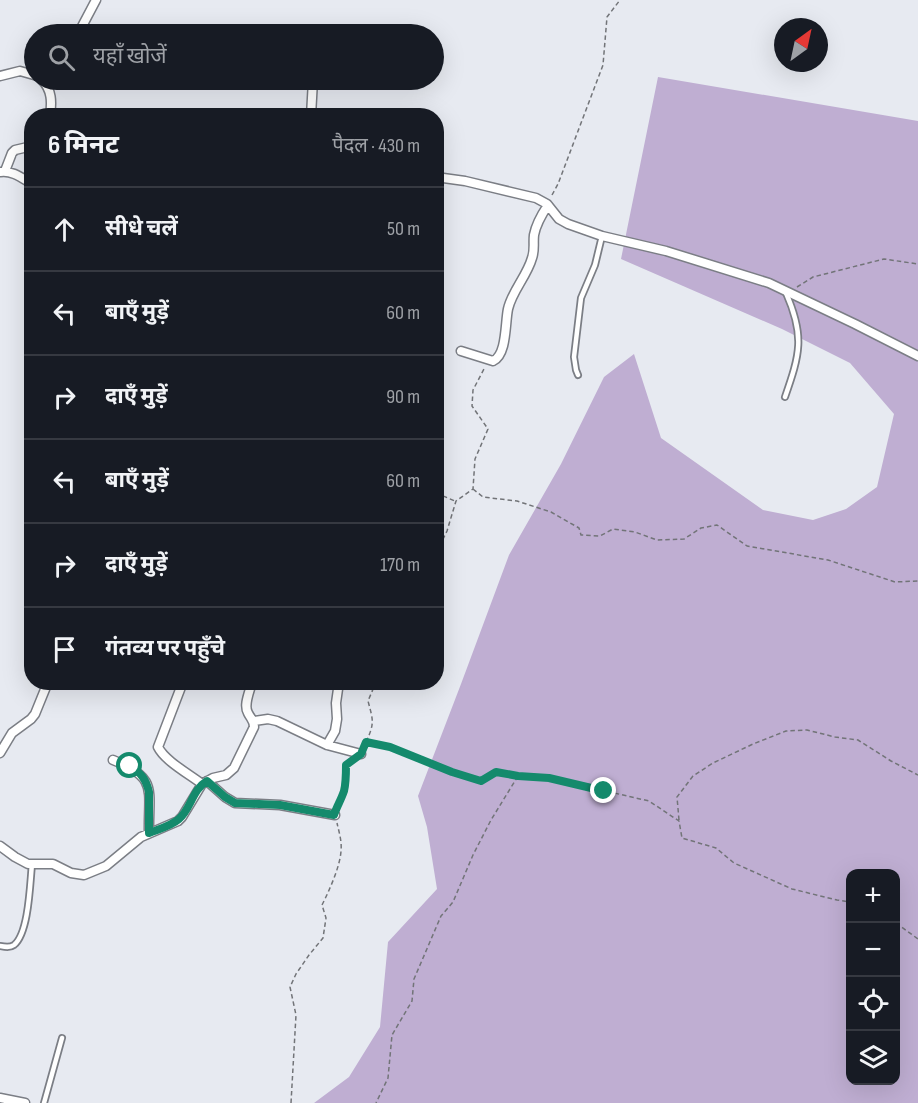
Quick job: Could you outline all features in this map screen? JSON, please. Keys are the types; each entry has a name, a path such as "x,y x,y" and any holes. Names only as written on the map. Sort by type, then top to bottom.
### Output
{"street":[{"path":"83,24 96,0"},
{"path":"0,76 24,72"},
{"path":"50,108 51,90"},
{"path":"311,108 312,90"},
{"path":"24,148 12,153 2,172 17,175 24,179"},
{"path":"444,178 476,183 536,198 548,205 564,222 602,236 666,251 769,283 918,356"},
{"path":"461,351 495,361 502,352 510,303 532,261 534,233 548,205"},
{"path":"0,753 12,733 35,714 45,690"},
{"path":"180,690 159,747 160,752 235,803 280,805 334,815"},
{"path":"0,846 20,860 32,864 48,863 79,875 90,874 106,866 133,843 182,817 204,782 226,775 234,768 255,727 246,709 250,690"},
{"path":"327,745 335,731 338,690"},
{"path":"254,721 268,719 277,721 327,745 361,754"},
{"path":"113,760 130,766 145,778 149,792 149,833"},
{"path":"0,1098 25,1103"}],"lane":[{"path":"579,375 574,357 581,298 597,260 602,236"},
{"path":"785,397 796,363 799,343 796,316 787,292"},
{"path":"0,946 13,946 22,931 28,907 32,864"},
{"path":"44,1103 62,1038"}],"path":[{"path":"548,205 603,65 607,17 620,0"},
{"path":"787,292 813,277 884,259 918,264"},
{"path":"473,489 475,459 488,429 471,406 473,390 489,360"},
{"path":"444,537 456,501 473,489"},
{"path":"473,489 483,496 517,501 550,512 579,528 582,535 600,536 614,529 635,532 657,540 684,539 701,528 717,525 747,546 828,560 895,582 918,581"},
{"path":"444,496 456,501"},
{"path":"291,1103 296,1015 290,987 296,974 323,938 326,918 322,905 341,853 340,837 334,815 346,782 346,765 361,754 373,727 368,701 373,690"},
{"path":"846,901 792,890 734,863 716,848 682,838 677,797 693,776 713,763 786,731 807,730 858,740 918,775"},
{"path":"366,742 390,747 481,781 496,772 549,778 649,801 679,821"},
{"path":"376,1103 388,1078 392,1035 412,1001 414,979 441,916 453,902 491,820 518,776"},
{"path":"900,926 918,939"}],"shaded area":[{"path":"658,77 918,121 918,1103 314,1103 349,1077 380,1027 388,942 437,889 427,827 418,796 509,555 561,464 604,377 634,354 661,438 763,510 813,520 846,509 877,487 894,414 850,363 782,329 621,259"}],"route":[{"path":"130,766 145,778 148,785 149,833 178,821 196,791 207,781 235,803 280,805 334,815 346,782 346,765 361,754 366,742 390,747 481,781 496,772 549,778 604,791"}]}
